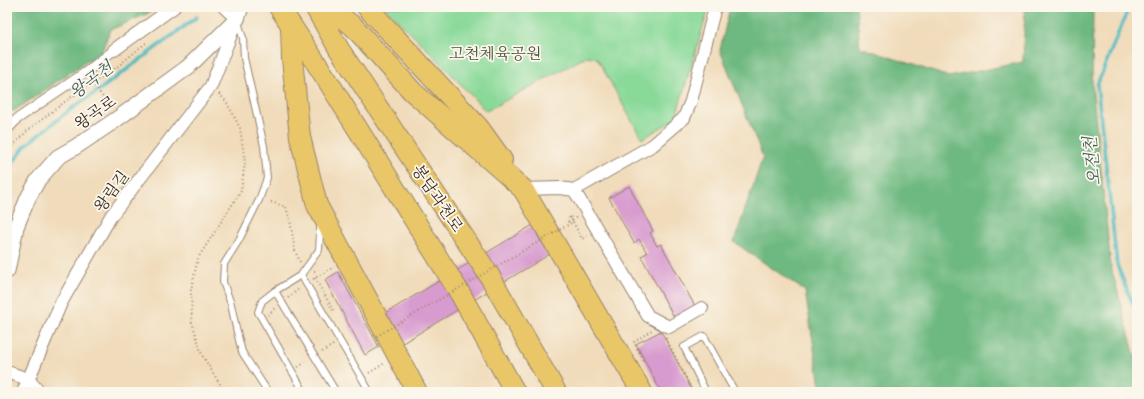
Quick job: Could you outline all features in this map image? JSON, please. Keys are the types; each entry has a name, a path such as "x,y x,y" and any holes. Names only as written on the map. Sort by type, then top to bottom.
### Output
{"highway":[{"name":"봉담과천로","path":"279,7 326,78 461,295 515,392"},
{"name":"봉담과천로","path":"315,7 339,49 489,275 556,392"},
{"path":"328,7 353,26 413,92 524,189"},
{"path":"367,7 479,128 524,189 642,392"},
{"path":"291,25 292,58 300,137 317,205 417,392"}],"street":[{"path":"7,130 17,119 86,72 174,7"},
{"path":"224,7 239,13"},
{"path":"524,189 560,188 574,190 653,145 684,118 691,101 715,7"},
{"name":"왕림길","path":"23,392 61,303 111,216 211,86 239,13"},
{"name":"왕곡로","path":"7,271 16,227 28,198 38,180 58,157 117,119 188,67 239,13"},
{"path":"574,190 648,316 669,327 702,308"},
{"path":"7,372 28,379 39,392"}],"lane":[{"path":"239,13 243,38 244,58 264,146 267,178 259,200 240,240 224,264 224,282 232,304 242,352 268,392"},
{"path":"304,392 258,312 262,301 301,275 319,250 320,233 317,205"},
{"path":"301,275 370,392"},
{"path":"275,291 336,392"},
{"path":"706,392 684,347 704,336 735,392"}],"path":[{"path":"7,152 26,132 67,100 117,66 151,39"},
{"path":"86,72 117,119"},
{"path":"211,86 226,101 240,128 245,162 241,191 198,258 191,290 192,322 202,355 225,392"},
{"path":"271,202 286,208 290,220 295,251 299,262 315,271 315,278 337,317"},
{"path":"577,217 568,222 570,216 573,222 582,240 588,236 584,230"},
{"path":"374,335 376,337 573,222"},
{"path":"634,342 652,330 657,330"},
{"path":"666,337 693,392"}],"green space":[{"path":"7,7 162,7 110,30 102,51 14,111 7,109"},
{"name":"고천체육공원","path":"384,7 709,7 675,119 642,139 597,58 587,56 486,111 433,55"},
{"path":"730,7 856,7 860,47 949,77 1023,62 1025,7 1093,7 1092,85 1111,267 1137,364 1137,392 821,392 805,291 734,242 763,157 720,50"}],"building":[{"path":"629,186 653,231 650,233 657,246 661,244 696,308 675,319 641,256 647,253 639,239 634,243 609,198"},
{"path":"533,225 539,238 550,254 396,347 379,317"},
{"path":"338,272 379,347 365,355 325,280"},
{"path":"661,331 693,392 661,392 636,344"}],"waterway":[{"name":"오전천","path":"1129,7 1097,85 1117,265 1137,314"},
{"name":"왕곡천","path":"7,170 26,145 71,109 98,91 197,17"}]}
